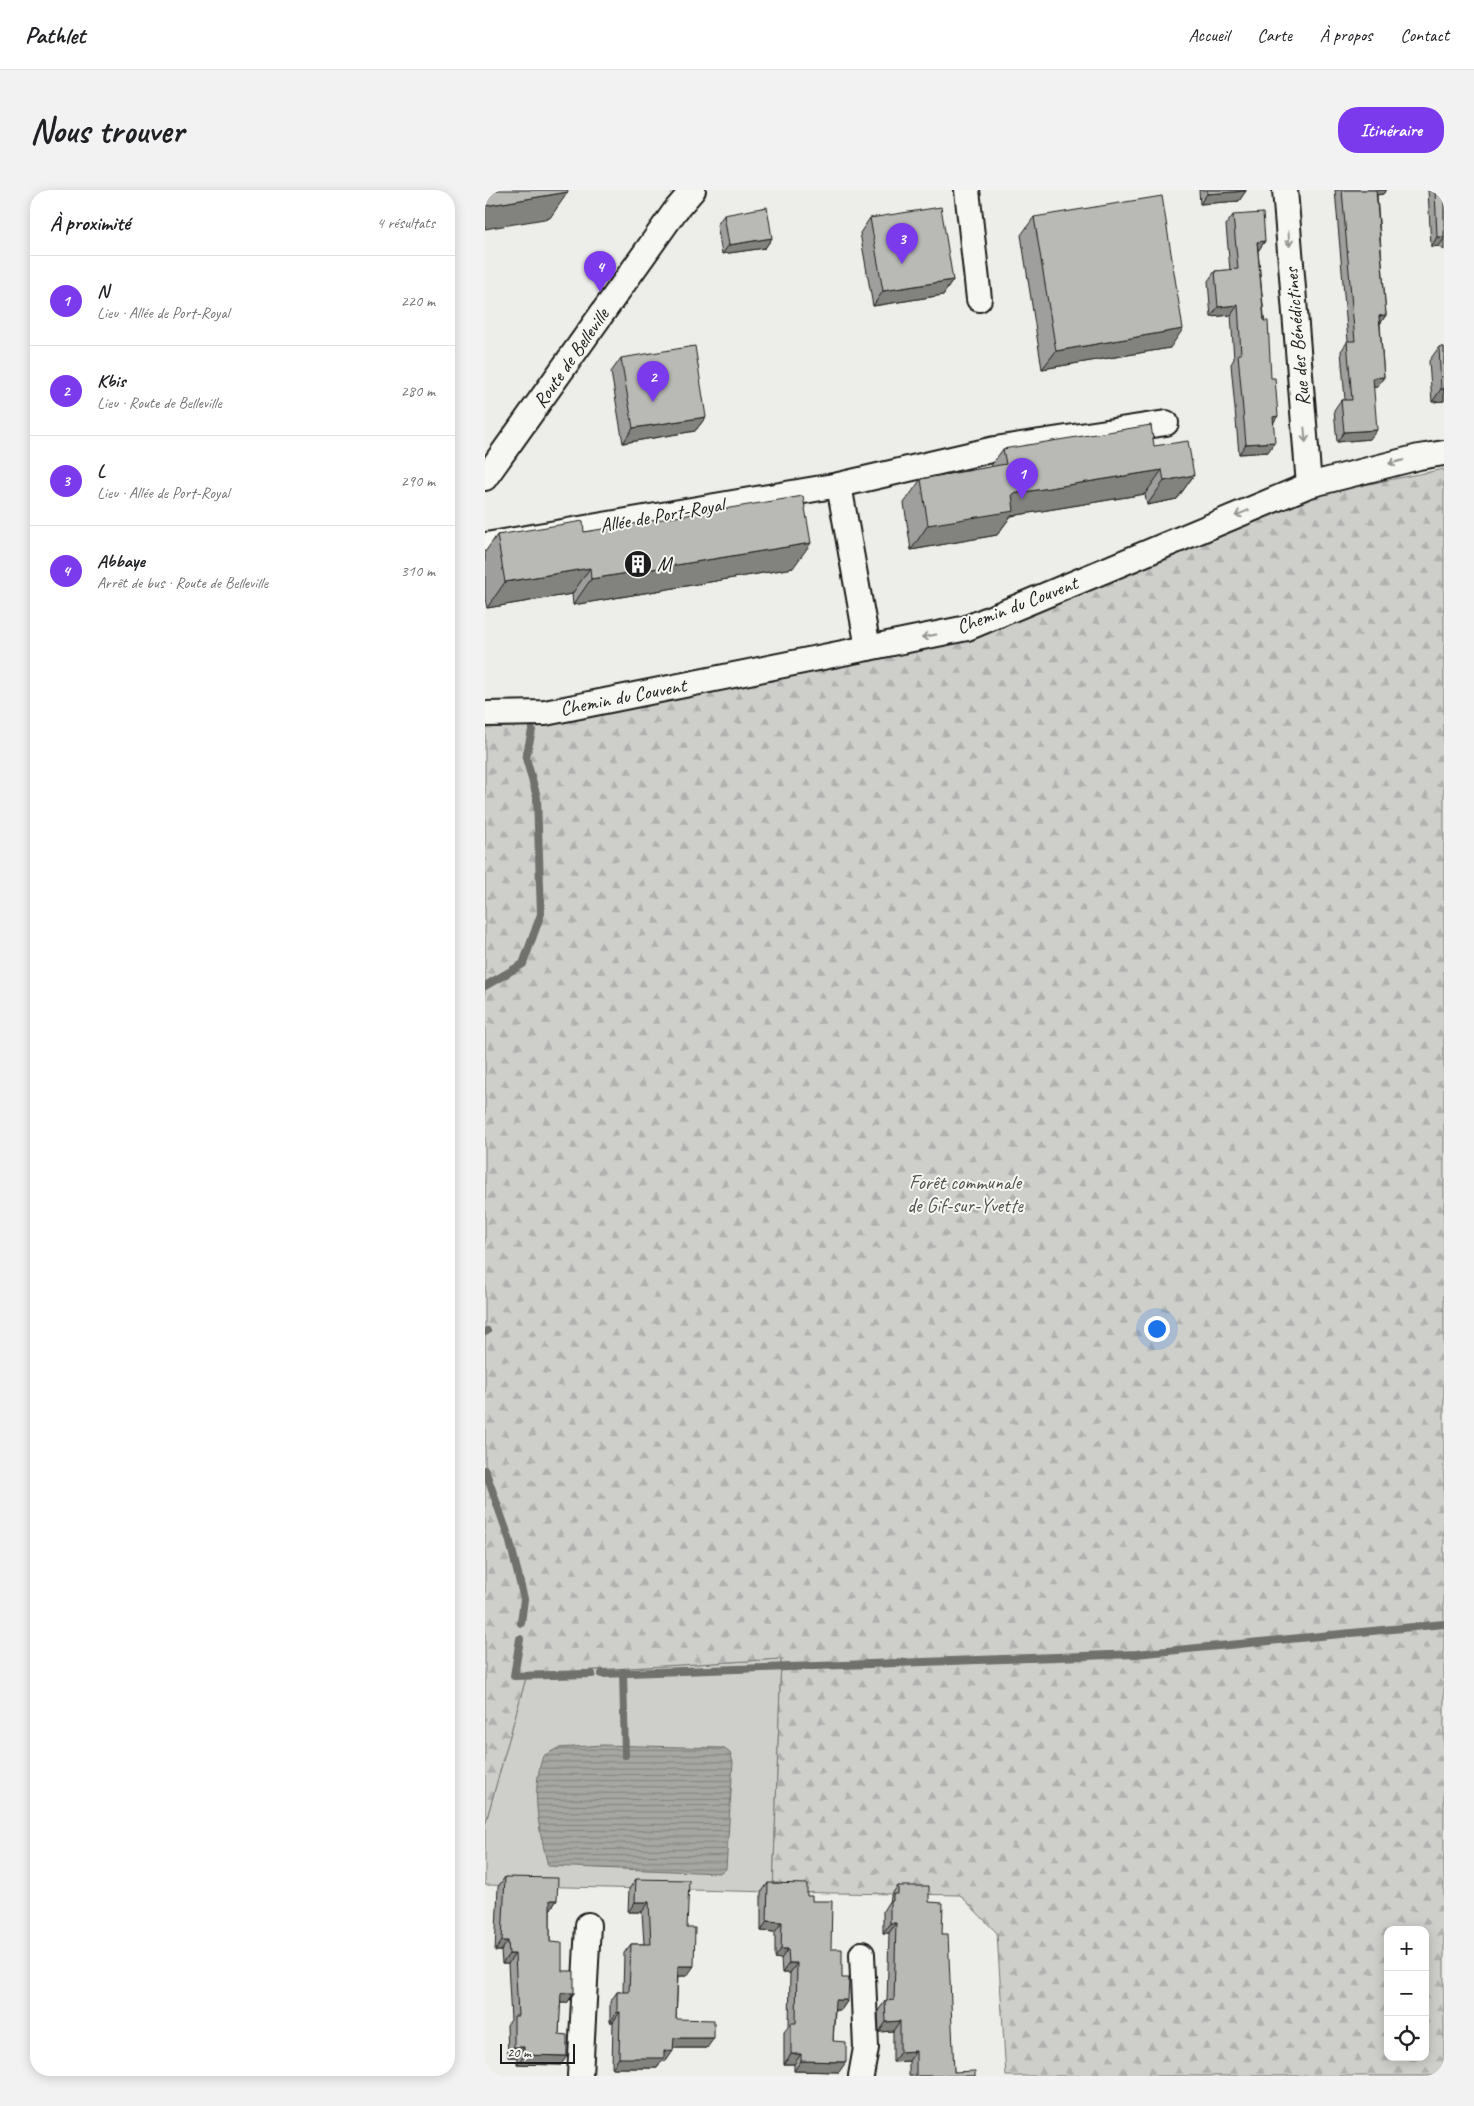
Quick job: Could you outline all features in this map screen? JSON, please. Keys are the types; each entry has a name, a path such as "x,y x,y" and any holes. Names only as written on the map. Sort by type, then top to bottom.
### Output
{"street":[{"name":"Route de Belleville","path":"485,478 669,219 693,190"},
{"path":"967,190 979,299"},
{"name":"Rue des Bénédictines","path":"1285,190 1309,484"},
{"name":"Allée de Port-Royal","path":"486,545 839,485 995,449 1166,423"},
{"name":"Chemin du Couvent","path":"485,714 545,713 967,628 1309,484 1419,456 1444,453"},
{"path":"839,485 868,648"},
{"path":"580,2076 588,1926"},
{"path":"861,2076 866,2048 862,1954"}],"green space":[{"name":"Forêt communale de Gif-sur-Yvette","path":"1444,469 1444,2076 1006,2076 997,1933 960,1895 773,1892 781,1659 527,1674 485,1825 485,728 550,725 987,631 1313,495"},
{"path":"781,1659 773,1892 485,1885 485,1825 527,1674"}],"shaded area":[{"path":"602,1745 723,1748 730,1753 733,1762 726,1869 719,1873 548,1866 539,1825 536,1797 539,1770 543,1756 558,1748"}],"building":[{"path":"485,190 568,190 568,192 485,206"},
{"path":"1207,190 1246,190 1246,191 1207,194"},
{"path":"1342,190 1376,190 1386,315 1379,316 1384,377 1373,378 1377,430 1344,432 1341,400 1352,400 1347,341 1355,341"},
{"path":"1435,190 1444,190 1444,237 1437,237"},
{"path":"1162,196 1183,329 1056,351 1034,217"},
{"path":"767,207 772,238 729,245 724,215"},
{"path":"941,207 953,280 883,291 870,218"},
{"path":"1263,213 1265,241 1257,242 1264,321 1268,321 1271,378 1275,378 1278,416 1273,417 1275,442 1246,444 1238,354 1241,354 1238,305 1218,307 1215,271 1238,269 1233,215"},
{"path":"695,346 706,417 633,428 621,358"},
{"path":"1439,347 1444,347 1444,389 1441,389"},
{"path":"1151,425 1154,446 1188,441 1194,475 1164,481 1162,470 1012,494 1014,511 928,525 921,479 1006,464 1003,449"},
{"path":"803,496 811,543 591,579 590,568 505,582 497,535 583,521 584,532"},
{"path":"505,1877 558,1878 557,1900 550,1900 550,1942 562,1943 562,1971 574,1971 574,1993 561,1993 559,2034 567,2035 567,2056 524,2055 524,2047 514,2047 514,2016 518,2016 515,1954 509,1954 508,1941 502,1941"},
{"path":"636,1879 689,1880 687,1928 695,1928 694,1966 678,1966 676,2019 714,2020 714,2038 674,2038 673,2051 664,2051 664,2058 619,2058 620,2012 617,2012 617,1992 629,1992 631,1944 651,1944 649,1902 635,1902"},
{"path":"768,1883 807,1884 807,1896 812,1896 812,1901 832,1901 831,1949 842,1949 842,1978 849,1978 848,2000 835,2000 833,2041 846,2042 846,2062 801,2061 801,2054 791,2054 791,2023 796,2023 797,1963 789,1963 788,1949 781,1949 782,1922 767,1921"},
{"path":"898,1886 929,1886 929,1902 943,1903 942,1934 948,1934 954,2072 975,2071 975,2076 916,2076 916,2051 900,2052 900,2021 886,2022 885,2001 894,2000 896,1923 890,1923 890,1901 893,1901 893,1894 898,1894"}],"waterway":[{"path":"485,986 523,964 541,914 537,797 526,758 532,730"},
{"path":"485,1470 509,1538 524,1599 521,1623"},
{"path":"602,1674 1136,1654 1444,1624"},
{"path":"520,1639 514,1676 592,1674"},
{"path":"623,1672 625,1755"}],"place":[{"name":"L","path":"902,264"},
{"name":"Abbaye","path":"600,292"},
{"name":"Kbis","path":"653,402"},
{"name":"N","path":"1022,499"},
{"name":"M","path":"638,564"}]}
